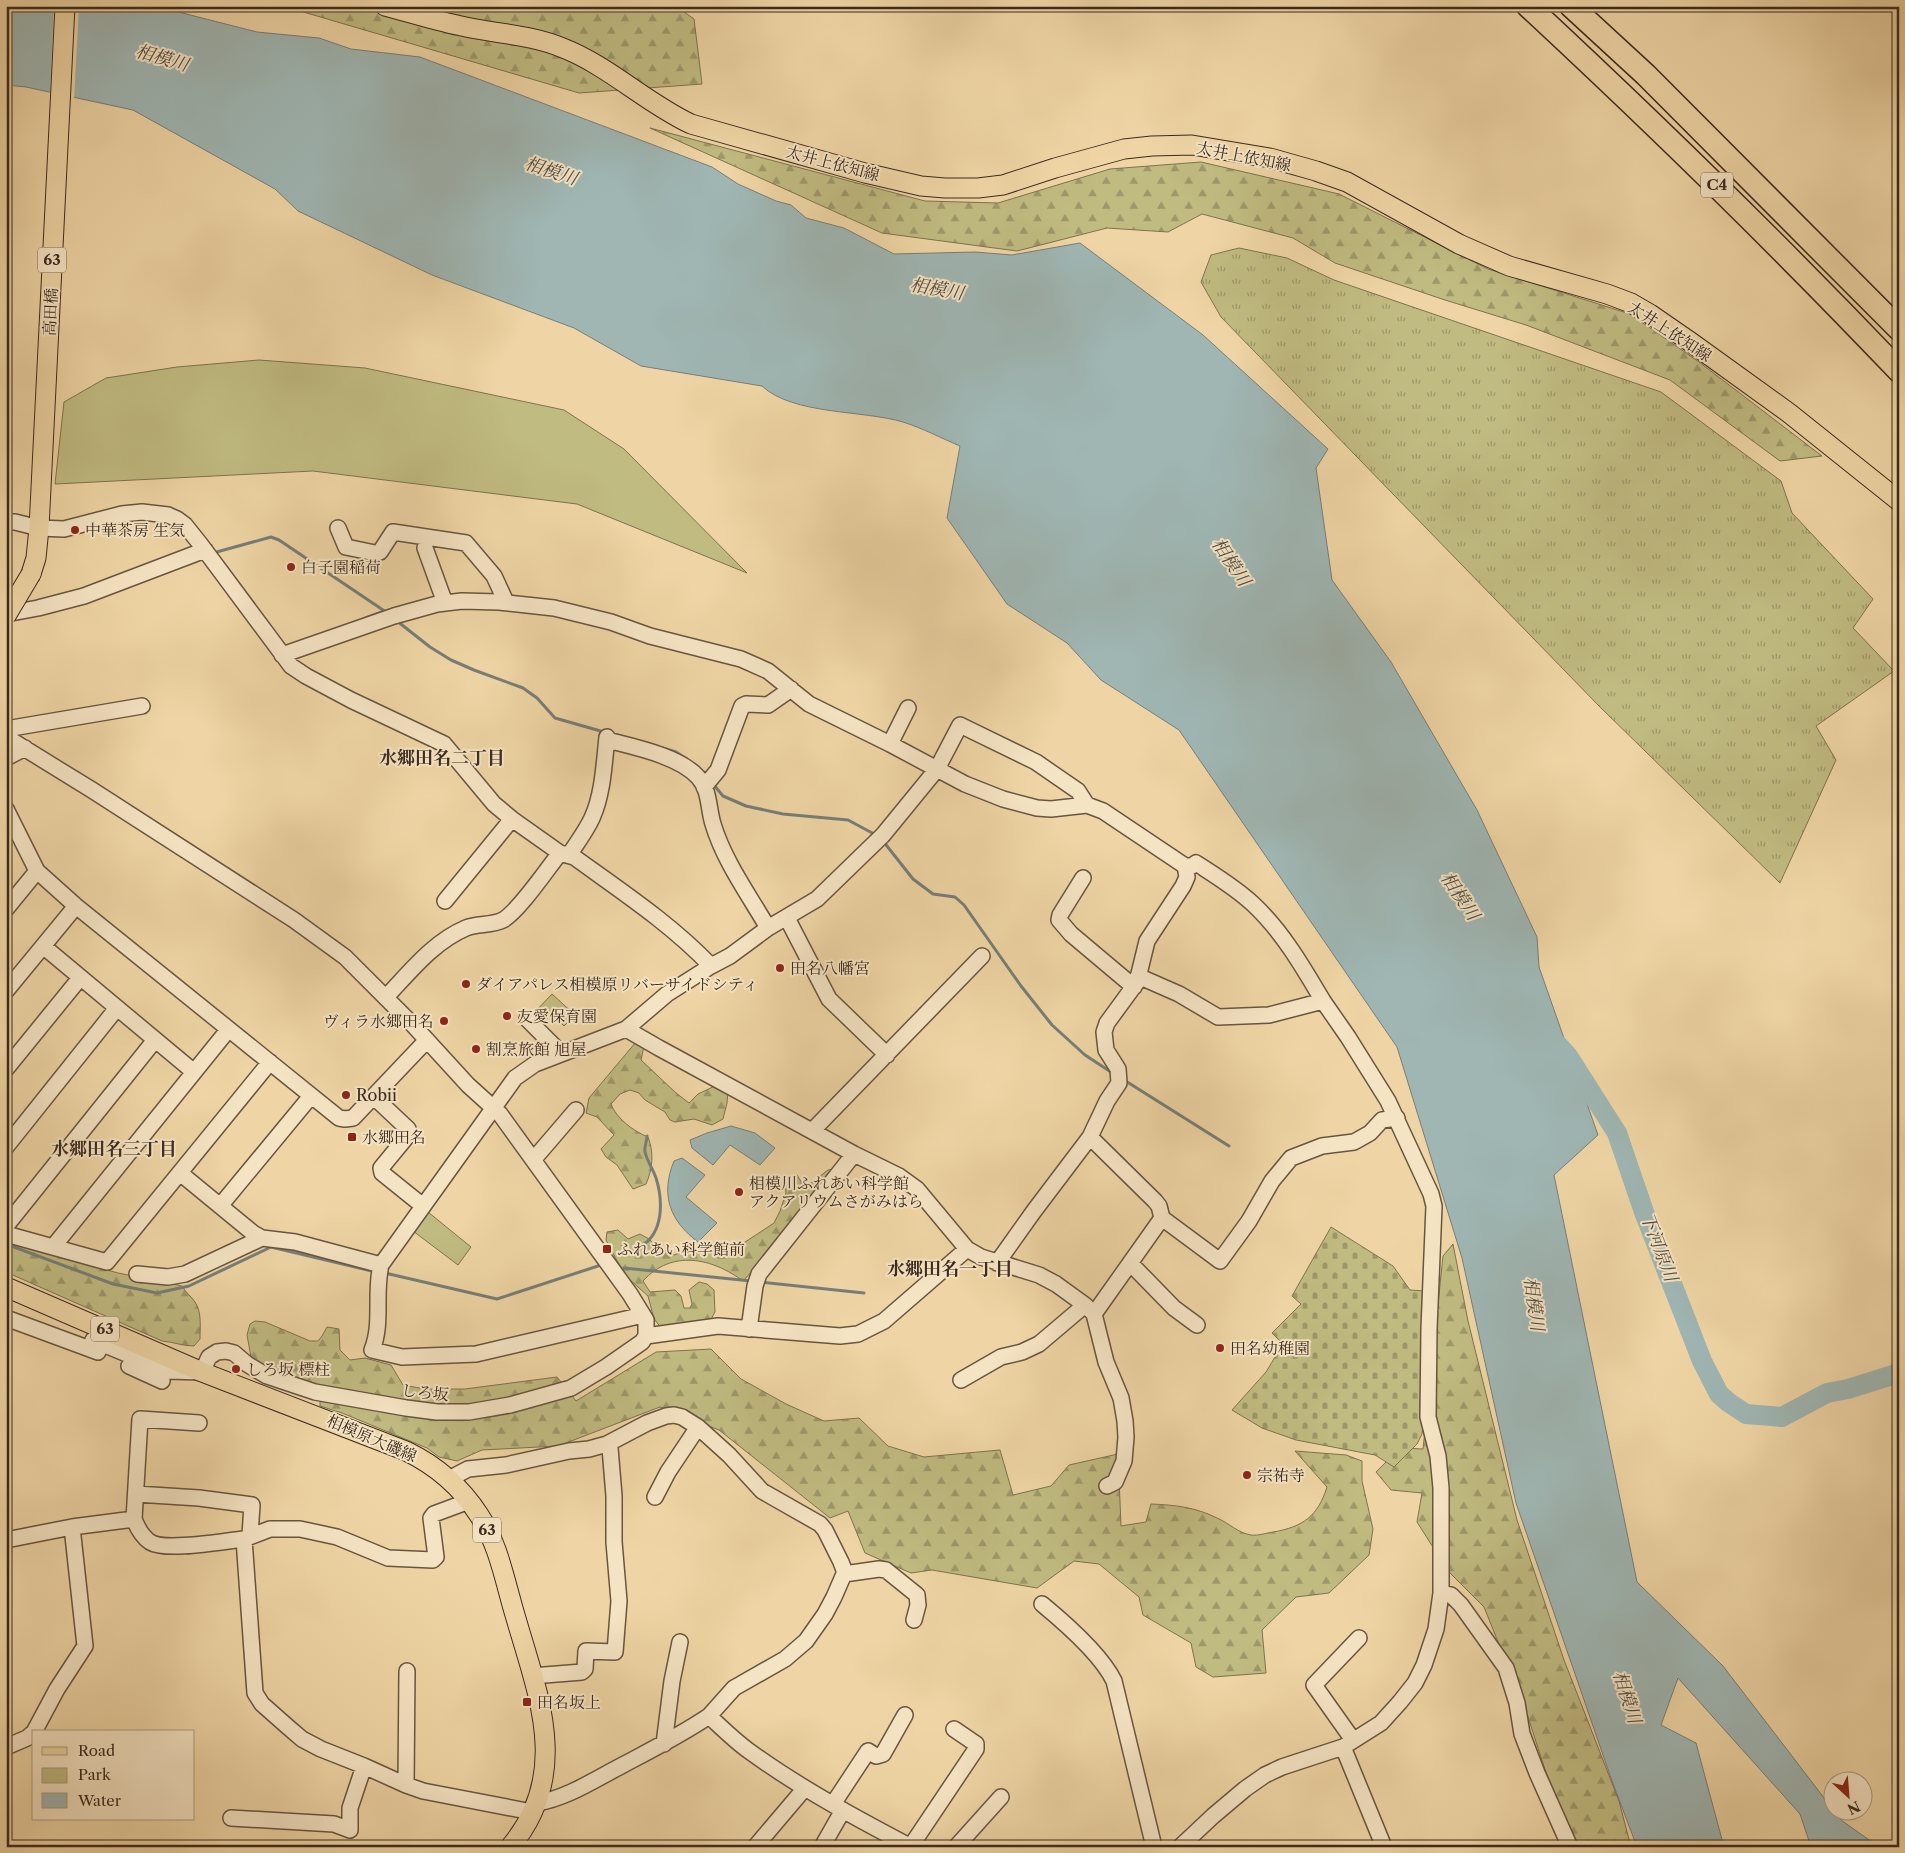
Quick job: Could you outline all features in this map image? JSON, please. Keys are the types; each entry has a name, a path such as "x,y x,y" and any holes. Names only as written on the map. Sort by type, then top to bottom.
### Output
{"highway":[{"name":"C4","path":"1528,6 1625,96 1736,205 1899,371"},
{"name":"C4","path":"1571,6 1646,75 1899,329"}],"main road":[{"name":"高田橋","path":"40,521 65,6"},
{"name":"太井上依知線","path":"385,6 466,27 530,37 563,48 588,61 668,113 691,124 865,173 921,186 978,188 1003,185 1124,149 1192,145 1270,158 1316,171 1347,182 1459,244 1509,266 1607,294 1630,303 1685,338 1783,409 1899,501"},
{"name":"63","path":"6,615 31,574 36,558 40,521"},
{"name":"相模原大磯線","path":"6,1287 202,1372 406,1451 430,1464 449,1479 469,1501 484,1524 498,1556 541,1709 546,1743 545,1769 535,1807 520,1835 510,1847"}],"street":[{"path":"6,522 40,521 64,529 122,514 155,512 168,515 185,525 291,666 351,700 444,744 494,804 512,819 667,926 699,953 711,966"},
{"path":"338,528 346,548 376,553 380,552 393,532 466,543 494,576 506,602"},
{"path":"425,548 445,603"},
{"path":"6,615 84,596 208,555"},
{"path":"282,655 389,618 437,604 462,601 506,602 554,608 611,622 650,636 741,659 768,671 809,704 965,784 1004,799 1037,808 1051,809 1087,805 1103,811 1185,866 1192,866 1196,863 1231,886 1253,904 1293,953 1375,1078 1397,1118 1431,1194 1434,1206 1429,1329 1428,1417 1438,1456 1441,1488 1442,1593 1436,1629 1424,1665 1415,1682 1381,1723 1348,1743 1282,1767 1264,1776 1212,1816 1180,1847"},
{"path":"768,928 718,838 712,822 708,798 708,782 725,753 742,706 768,705 791,689"},
{"path":"6,730 142,706"},
{"path":"890,744 908,708"},
{"path":"644,1315 476,1354 402,1358 372,1350 375,1342 378,1315 379,1272 423,1206 515,1078 535,1064 626,1029 667,994 730,956 768,928 817,899 878,840 937,770 960,725 1036,762 1078,791 1087,805"},
{"path":"6,737 294,920 345,957 468,1084 500,1114 644,1315 646,1336 718,1326 840,1336 858,1334 884,1321 967,1249"},
{"path":"386,998 437,945 469,927 490,924 504,919 584,834 593,816 600,794 607,739 667,758 684,766 708,782"},
{"path":"6,758 25,748"},
{"path":"6,809 36,871 228,1030 339,1118 353,1118 427,1040"},
{"path":"445,901 512,819"},
{"path":"997,1263 1090,1136 1119,1076 1106,1050 1104,1032 1107,1023 1136,981 1147,941 1183,886 1187,876 1185,866"},
{"path":"6,909 36,871"},
{"path":"1083,878 1060,915 1059,920 1071,934 1136,981 1179,994 1218,1017 1269,1014 1323,1001"},
{"path":"6,991 76,906"},
{"path":"787,918 829,999 886,1055"},
{"path":"43,946 194,1072"},
{"path":"813,1130 982,956"},
{"path":"6,1069 80,978"},
{"path":"6,1147 117,1008"},
{"path":"527,1019 561,1053"},
{"path":"626,1029 854,1154 899,1176 917,1189 957,1240 967,1249 981,1258 1039,1275 1056,1284 1089,1309 1106,1362 1121,1398 1126,1429 1124,1461 1115,1482 1107,1486"},
{"path":"53,1248 228,1030"},
{"path":"6,1226 155,1040"},
{"path":"6,1234 107,1262 270,1062"},
{"path":"220,1206 311,1096"},
{"path":"374,1097 408,1129 409,1134 381,1168 382,1173 423,1206"},
{"path":"534,1159 576,1110"},
{"path":"1090,1136 1155,1201 1159,1206 1162,1218 1220,1261 1249,1222 1272,1181 1290,1158 1322,1146 1354,1142 1370,1133 1382,1120 1397,1118"},
{"path":"749,1328 757,1280 854,1154"},
{"path":"180,1172 253,1233 262,1238 295,1242 379,1272"},
{"path":"961,1380 1001,1357 1022,1352 1039,1344 1089,1309 1130,1263 1162,1218"},
{"path":"137,1274 168,1277 185,1274 262,1238"},
{"path":"1130,1263 1174,1308 1197,1325"},
{"path":"6,1318 90,1348 162,1380"},
{"name":"しろ坂","path":"202,1372 209,1357 216,1352 226,1351 234,1353 247,1364 267,1376 315,1392 406,1408 437,1412 469,1412 510,1405 571,1388 606,1367 642,1342 646,1336"},
{"path":"90,1348 93,1340 168,1371 202,1372"},
{"path":"136,1494 200,1498 252,1505 247,1537 255,1693 257,1698 302,1739 406,1785 434,1793 535,1807 563,1796 687,1731 709,1716 734,1688 785,1659 806,1641 825,1614 844,1574 841,1562 820,1524 762,1491 729,1455 698,1427 682,1417 674,1415 647,1423 607,1444 506,1465 468,1469 449,1479"},
{"path":"199,1423 140,1420 134,1519 137,1527 150,1542 160,1545 178,1546 247,1537 270,1529 300,1529 337,1537 388,1558 433,1560 436,1556 431,1518 434,1514 469,1501"},
{"path":"655,1497 668,1472 698,1427"},
{"path":"532,1676 582,1672 585,1669 586,1651 616,1652 619,1601 614,1542 612,1461 611,1452 607,1444"},
{"path":"6,1540 72,1527 134,1519"},
{"path":"35,1730 57,1689 85,1646 72,1527"},
{"path":"844,1574 886,1570 917,1595 918,1605 914,1620"},
{"path":"1442,1593 1451,1595 1461,1604 1506,1668 1514,1689 1522,1734 1570,1847"},
{"path":"1042,1604 1064,1621 1098,1659 1114,1681 1154,1847"},
{"path":"1359,1638 1314,1684 1348,1743 1384,1847"},
{"path":"664,1744 680,1642"},
{"path":"406,1785 407,1671"},
{"path":"822,1847 838,1807 868,1751 876,1756 883,1754 905,1715"},
{"path":"709,1716 749,1751 838,1807 886,1841 911,1846 976,1749 974,1742 954,1729"},
{"path":"6,1747 27,1738 32,1734"},
{"path":"231,1818 334,1824 350,1830 350,1808 364,1766"},
{"path":"755,1847 805,1788"},
{"path":"956,1847 1001,1797"}],"green space":[{"path":"283,6 676,6 694,19 702,84 579,93"},
{"path":"787,6 983,6 979,10"},
{"path":"650,128 925,201 998,203 1110,169 1201,162 1339,194 1488,269 1630,314 1699,362 1822,456 1780,461 1670,380 1526,325 1335,263 1293,238 1202,214 1168,232 1107,228 1017,251 882,233"},
{"path":"1239,248 1287,258 1334,280 1661,392 1781,481 1792,513 1873,599 1853,628 1894,671 1816,726 1836,760 1780,883 1599,706 1221,317 1201,282 1211,255"},
{"path":"259,360 365,368 564,410 624,449 747,573 577,504 313,471 55,484 64,402 106,378 177,367"},
{"path":"552,994 575,1015 564,1026 552,1014 541,1025 531,1016"},
{"path":"636,1042 644,1046 641,1060 689,1103 698,1094 717,1085 728,1090 723,1119 712,1125 694,1119 675,1122 670,1120 665,1112 645,1100 639,1093 630,1090 620,1094 611,1104 613,1109 626,1124 648,1137 652,1155 646,1184 633,1189 617,1165 606,1157 601,1149 614,1135 597,1117 586,1113 589,1098"},
{"path":"834,1169 770,1252 743,1281 718,1267 692,1260 666,1264 654,1271 643,1281 650,1292 675,1290 681,1296 684,1308 690,1308 692,1304 689,1290 699,1282 707,1284 714,1290 715,1312 710,1321 663,1330 654,1319 648,1296 629,1279 606,1240 607,1232 618,1230 628,1239 640,1234 674,1255 693,1248 711,1253 720,1249 730,1252 774,1223 786,1193 785,1185 789,1179 797,1175 805,1188 828,1170"},
{"path":"428,1212 471,1247 458,1265 413,1231"},
{"path":"1331,1227 1393,1266 1410,1290 1426,1291 1426,1400 1422,1434 1417,1444 1394,1467 1375,1455 1296,1440 1262,1428 1232,1410 1266,1372 1283,1344 1272,1333 1301,1304 1292,1296"},
{"path":"6,1238 118,1273 182,1286 199,1310 200,1339 194,1346 162,1341 6,1272"},
{"path":"1453,1244 1468,1321 1517,1520 1564,1660 1619,1801 1631,1847 1570,1847 1527,1714 1484,1607 1448,1571 1417,1522 1422,1493 1391,1490 1376,1472 1400,1448 1423,1449 1443,1256"},
{"path":"255,1321 265,1322 310,1341 318,1341 327,1327 339,1329 340,1350 350,1360 365,1358 391,1365 403,1385 425,1389 465,1389 557,1377 576,1401 656,1352 711,1349 741,1379 786,1404 824,1421 859,1418 888,1446 924,1457 1000,1450 1013,1495 1051,1486 1069,1465 1118,1454 1121,1526 1146,1522 1151,1504 1177,1506 1201,1511 1251,1535 1284,1530 1301,1523 1314,1513 1327,1487 1295,1451 1346,1455 1362,1461 1362,1481 1373,1529 1369,1555 1329,1593 1296,1597 1262,1630 1266,1673 1213,1677 1196,1667 1191,1643 1143,1615 1139,1597 1099,1564 1074,1561 1037,1588 932,1570 911,1573 865,1553 848,1511 830,1518 719,1430 660,1407 558,1446 482,1450 457,1461 439,1457 427,1448 342,1413 320,1406 320,1401 439,1420 445,1417 320,1391 260,1365 251,1357 247,1335 250,1324"}],"water":[{"name":"相模川","path":"6,6 155,6 257,32 319,38 351,49 420,57 712,167 738,184 776,201 791,205 806,218 844,228 894,254 975,252 1012,255 1080,243 1203,335 1328,449 1316,468 1332,580 1391,662 1477,810 1537,937 1539,967 1598,1135 1554,1175 1637,1582 1723,1666 1822,1795 1822,1820 1841,1820 1879,1847 1811,1847 1800,1814 1678,1678 1661,1725 1696,1743 1724,1847 1637,1847 1612,1781 1516,1503 1462,1258 1397,1047 1179,730 1101,680 1067,643 1007,604 947,518 960,446 903,422 810,407 791,402 775,395 762,386 641,366 574,328 432,275 298,211 275,189 133,110 26,87 6,85"},
{"path":"731,1126 755,1133 775,1148 760,1165 730,1145 713,1165 692,1148 690,1140"},
{"path":"682,1158 705,1175 686,1197 717,1223 698,1242 688,1234 674,1216 668,1196 670,1173 674,1161"}],"pier":[{"path":"54,6 79,6 74,100 50,94"}],"waterway":[{"path":"213,553 271,537 279,540 389,614"},
{"path":"363,619 385,611"},
{"path":"397,621 430,647 451,660 523,688 537,698 555,718 604,732"},
{"path":"663,748 676,752 687,759"},
{"path":"713,784 723,796 746,806 783,814 848,820 876,835"},
{"path":"883,841 913,879 933,894 955,897 964,905 1021,986 1052,1025 1085,1055 1114,1074"},
{"name":"下河原川","path":"1557,1044 1568,1056 1617,1133 1644,1212 1702,1361 1719,1394 1746,1414 1782,1417 1827,1393 1848,1389 1899,1373"},
{"path":"1124,1080 1229,1146"},
{"path":"641,1246 654,1233 660,1215 660,1196 656,1178 645,1152 647,1136"},
{"path":"6,1244 113,1284 157,1293 189,1286 271,1247 376,1272"},
{"path":"385,1273 497,1299 598,1266"},
{"path":"624,1268 751,1281"},
{"path":"760,1282 864,1293"}],"place":[{"name":"中華茶房 生気","path":"75,530"},
{"name":"白子園稲荷","path":"291,567"},
{"name":"田名八幡宮","path":"780,968"},
{"name":"ダイアパレス相模原リバーサイドシティ","path":"466,984"},
{"name":"友愛保育園","path":"507,1016"},
{"name":"ヴィラ水郷田名","path":"444,1021"},
{"name":"割烹旅館 旭屋","path":"476,1049"},
{"name":"Robii","path":"346,1095"},
{"name":"水郷田名","path":"352,1137"},
{"name":"相模川ふれあい科学館 アクアリウムさがみはら","path":"739,1192"},
{"name":"ふれあい科学館前","path":"607,1249"},
{"name":"田名幼稚園","path":"1220,1348"},
{"name":"しろ坂 標柱","path":"236,1369"},
{"name":"宗祐寺","path":"1247,1475"},
{"name":"田名坂上","path":"527,1702"}],"district":[{"name":"水郷田名二丁目","path":"442,758"},
{"name":"水郷田名三丁目","path":"114,1149"},
{"name":"水郷田名一丁目","path":"950,1269"}]}
